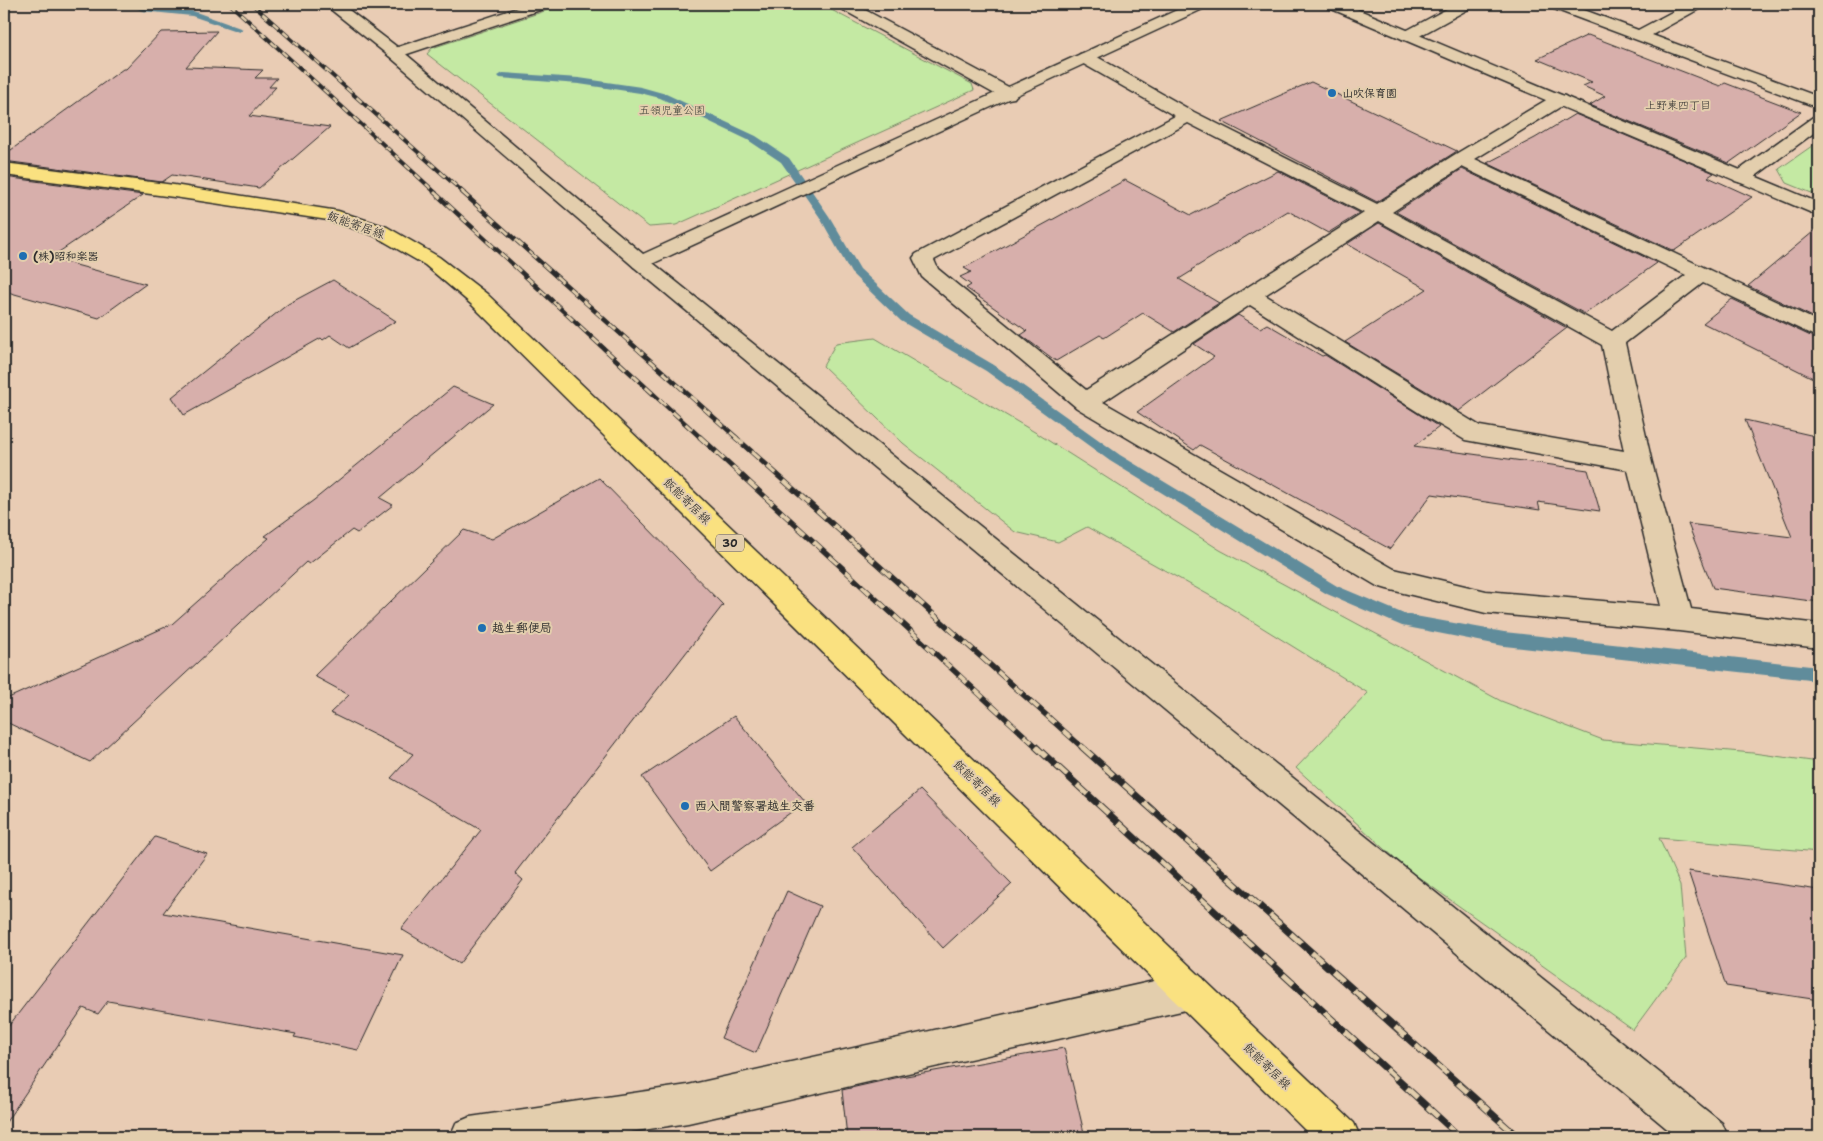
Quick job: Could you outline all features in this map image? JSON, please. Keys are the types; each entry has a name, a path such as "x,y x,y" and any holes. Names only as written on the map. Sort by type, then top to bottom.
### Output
{"main road":[{"name":"飯能寄居線","path":"4,169 194,194 331,215 380,231 432,261 479,299 1340,1137"}],"street":[{"path":"335,4 641,263 1708,1137"},
{"path":"395,53 544,4"},
{"path":"641,263 1202,4"},
{"path":"1332,4 1819,210"},
{"path":"1408,36 1467,4"},
{"path":"1554,4 1819,103"},
{"path":"852,5 1008,94"},
{"path":"1639,36 1694,6"},
{"path":"1086,58 1188,116 1379,213 1613,341 1639,463 1679,619"},
{"path":"1085,402 1461,159 1559,100"},
{"path":"1188,116 923,258 929,272 1085,402 1387,578 1486,602 1679,619 1819,636"},
{"path":"1742,177 1819,120"},
{"path":"1461,159 1819,331"},
{"path":"1613,341 1700,275"},
{"path":"1249,296 1474,434 1639,463"},
{"path":"470,1137 688,1104 1190,991"}],"green space":[{"name":"五領児童公園","path":"566,4 820,4 972,84 974,90 676,225 649,227 427,54 432,48"},
{"path":"1819,141 1819,196 1787,183 1779,169"},
{"path":"875,338 1038,434 1220,550 1501,701 1603,740 1753,753 1819,762 1819,852 1659,838 1680,885 1686,958 1633,1030 1407,869 1296,768 1368,693 1216,599 1087,527 1058,542 1015,532 903,443 823,366 836,343"}],"building":[{"path":"217,31 186,67 263,70 255,78 277,78 269,87 276,87 249,116 330,127 259,188 172,175 162,182 4,161 4,155 123,69 126,69 161,32"},
{"path":"1588,35 1720,86 1725,83 1801,112 1729,163 1590,105 1605,96 1583,86 1592,82 1537,59"},
{"path":"1311,82 1457,151 1377,202 1221,121"},
{"path":"1575,114 1714,173 1708,177 1752,197 1674,251 1487,163 1535,138"},
{"path":"1462,169 1657,263 1585,314 1396,212"},
{"path":"1278,171 1360,213 1328,233 1288,211 1191,270 1179,279 1219,303 1174,332 1143,313 1104,338 1100,335 1056,361 1021,335 1027,331 966,288 971,285 960,277 971,272 964,268 1125,180 1191,215"},
{"path":"4,177 143,195 50,258 146,284 99,318 4,291"},
{"path":"1379,223 1567,328 1459,411 1345,342 1427,289 1347,244"},
{"path":"1819,227 1819,320 1748,286"},
{"path":"333,280 396,321 349,348 330,335 323,340 321,338 184,415 172,397 288,304"},
{"path":"1732,299 1819,340 1819,381 1703,323"},
{"path":"1238,315 1260,328 1267,324 1322,356 1325,355 1439,427 1414,446 1588,470 1600,511 1538,502 1540,510 1432,494 1390,549 1200,445 1194,450 1137,412 1214,357 1194,344"},
{"path":"453,387 493,404 380,498 393,505 357,533 352,530 309,564 306,562 90,762 4,721 4,700 172,624 269,538 265,536 314,500"},
{"path":"1745,420 1819,437 1819,602 1713,588 1688,524 1792,537"},
{"path":"599,478 723,605 515,873 523,880 459,964 401,929 481,830 391,778 413,754 330,713 349,695 314,676 464,530 492,539"},
{"path":"734,716 805,802 710,871 642,777"},
{"path":"920,790 1012,884 943,948 852,847"},
{"path":"155,837 207,854 163,913 403,955 358,1050 294,1037 296,1034 108,1001 98,1014 83,1008 4,1125 4,1032"},
{"path":"1688,871 1819,890 1819,1000 1726,986"},
{"path":"787,891 820,906 756,1053 721,1038"},
{"path":"1064,1048 1085,1137 847,1137 842,1090 895,1078"}],"waterway":[{"path":"132,4 142,8 193,14 239,29"},
{"path":"503,76 579,81 641,90 663,96 752,138 785,160 824,216 855,271 905,318 990,368 1115,458 1332,590 1402,620 1504,639 1819,674"}],"railway":[{"path":"230,4 436,193"},
{"path":"252,4 464,193"},
{"path":"434,192 701,438"},
{"path":"462,192 737,438"},
{"path":"700,437 1038,748"},
{"path":"735,437 1083,748"},
{"path":"1036,747 1460,1137"},
{"path":"1082,747 1518,1137"}],"place":[{"name":"山吹保育園","path":"1332,93"},
{"name":"(株)昭和楽器","path":"23,256"},
{"name":"越生郵便局","path":"482,628"},
{"name":"西入間警察署越生交番","path":"685,806"}],"district":[{"name":"上野東四丁目","path":"1678,105"}]}
